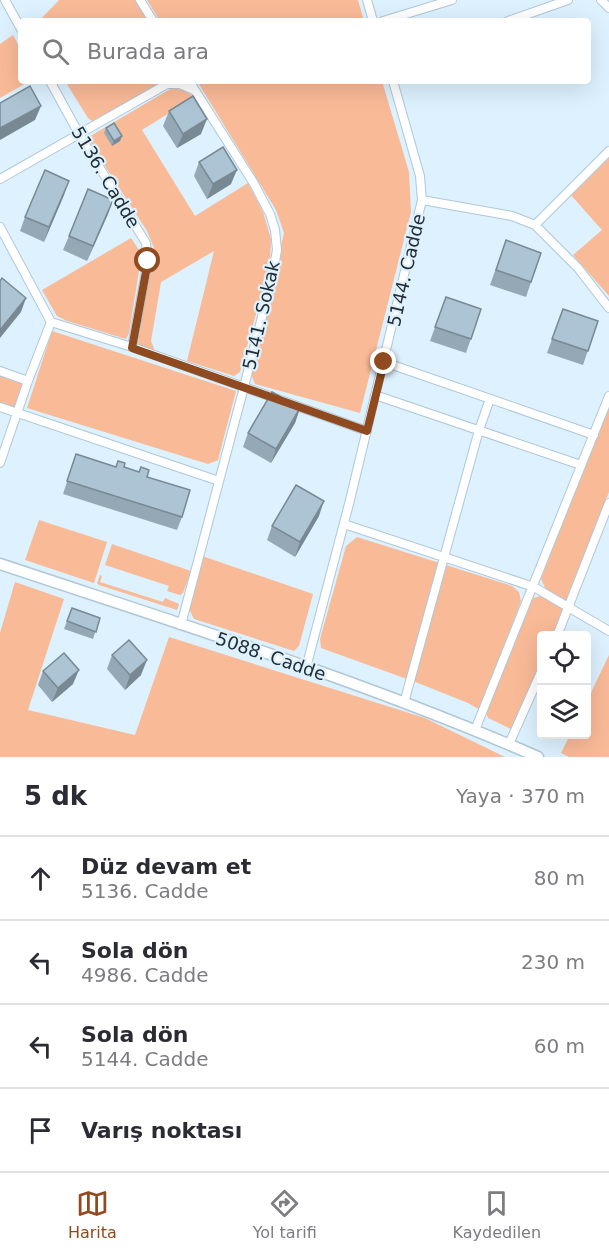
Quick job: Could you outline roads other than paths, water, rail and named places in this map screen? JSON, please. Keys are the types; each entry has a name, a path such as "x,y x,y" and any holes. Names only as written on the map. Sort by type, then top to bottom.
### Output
{"street":[{"path":"5,0 18,24"},
{"path":"140,0 151,18"},
{"path":"367,0 372,18"},
{"path":"393,18 452,0"},
{"path":"517,18 568,0"},
{"path":"601,0 609,8"},
{"name":"5136. Cadde","path":"52,84 79,134 146,243 148,261 132,348"},
{"path":"0,179 167,84 180,84 195,90"},
{"name":"5141. Sokak","path":"181,626 272,278 277,250 275,230 270,214 191,84"},
{"name":"5144. Cadde","path":"306,668 344,524 422,201 420,176 394,84"},
{"path":"535,225 609,152"},
{"path":"422,201 512,216 535,225 578,268 609,308"},
{"path":"0,227 51,322 132,348 367,431"},
{"path":"0,463 51,322"},
{"path":"384,362 594,435"},
{"path":"0,371 28,381"},
{"path":"375,395 581,465"},
{"path":"476,730 609,396"},
{"path":"404,703 479,430 490,399"},
{"path":"0,407 219,482"},
{"path":"558,631 609,503"},
{"path":"344,524 534,587 609,631"},
{"name":"5088. Cadde","path":"0,564 404,703 476,730 538,757"},
{"path":"509,744 537,681"}]}
